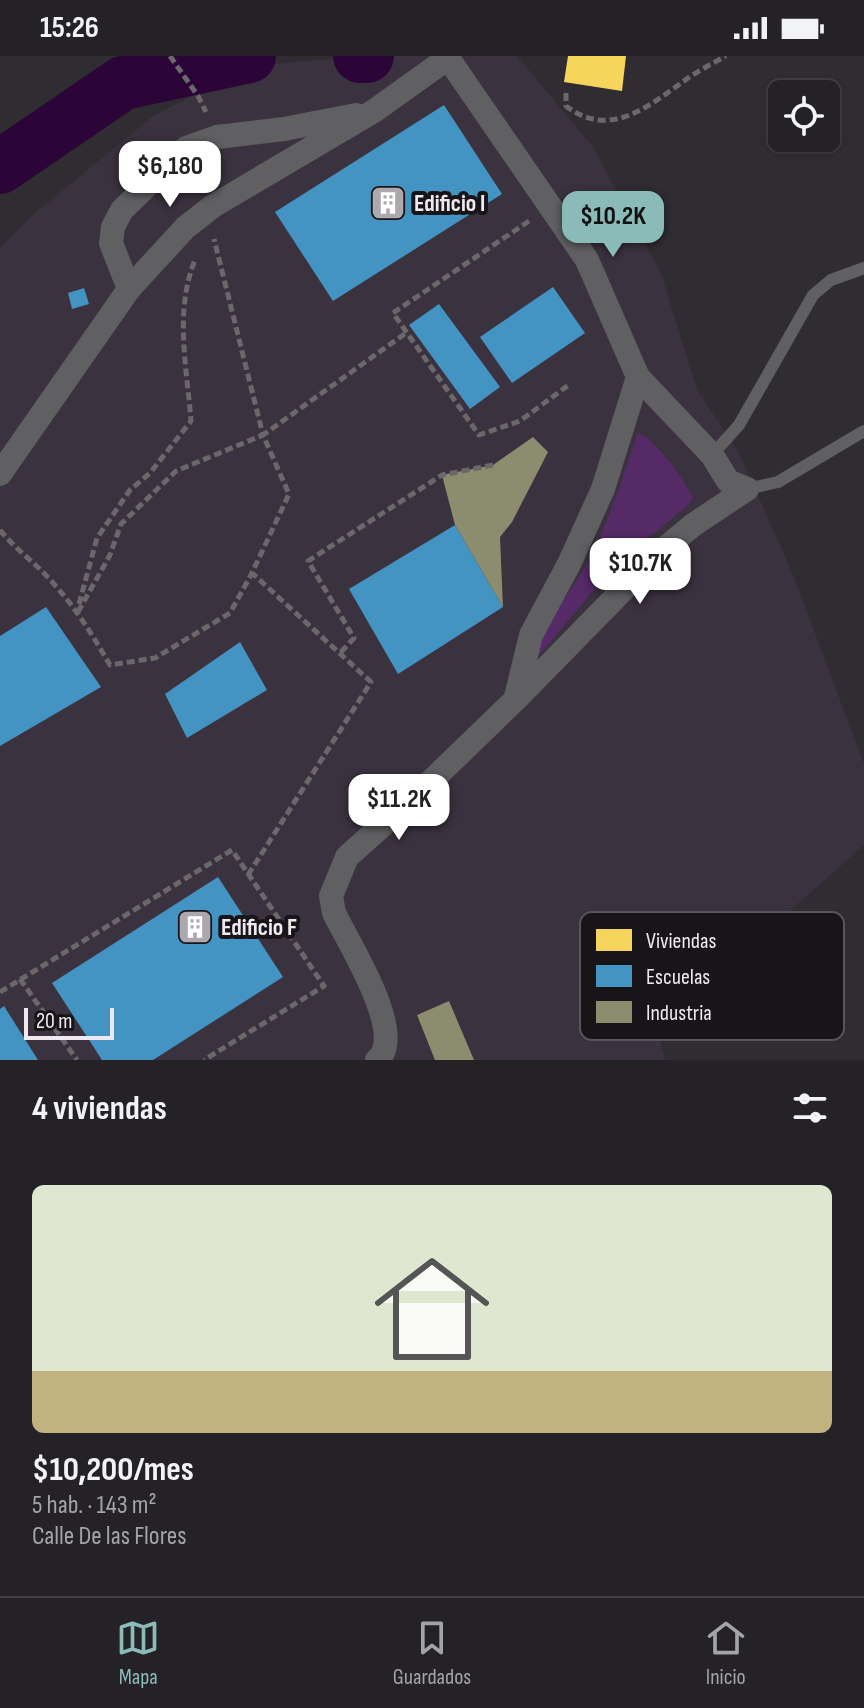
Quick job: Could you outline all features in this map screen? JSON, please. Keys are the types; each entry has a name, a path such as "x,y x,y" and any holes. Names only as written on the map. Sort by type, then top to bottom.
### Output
{"street":[{"path":"0,474 129,289 185,228 213,206 374,111 450,57 587,260 638,377 712,455 728,481 747,489"},
{"path":"129,289 111,243 113,227 122,210 186,148 217,137 284,129 374,111"},
{"path":"515,700 531,635 569,564 603,489 638,377"},
{"path":"377,1060 384,1055 388,1037 381,1008 334,913 331,896 339,870 347,857 515,700 656,556 693,525 747,489"}],"lane":[{"path":"712,455 739,425 813,295 831,280 864,268"},
{"path":"747,489 778,482 864,431"}],"path":[{"path":"170,56 198,96"},
{"path":"566,93 566,106 579,116 604,121 634,116 726,56"},
{"path":"0,530 78,612 110,665 155,658 230,613 289,494 263,435 214,239 213,206"},
{"path":"534,218 393,313 479,435 520,421 570,384"},
{"path":"78,612 97,538 130,490 150,473 191,421 183,309 189,275 197,254"},
{"path":"78,612 110,555 121,524 176,471 263,435 406,333"},
{"path":"341,652 354,638 308,561 442,475 493,465"},
{"path":"248,875 371,682 252,573"},
{"path":"0,992 232,850 324,986 204,1060"},
{"path":"20,979 77,1060"}],"shaded area":[{"path":"367,56 517,56 593,147 661,273 697,390 739,453 792,572 864,764 864,845 789,912 580,912 580,1040 660,1040 665,1060 0,1060 0,248 28,219 152,117 248,66"},
{"path":"638,433 661,452 693,497 688,505 613,567 532,664 539,638 593,555"}],"building: Viviendas":[{"path":"568,56 626,56 622,91 564,82"}],"building: Escuelas":[{"name":"Edificio I","path":"444,105 502,194 333,301 275,212"},
{"path":"553,287 585,333 512,383 480,337"},
{"path":"84,288 89,304 72,309 68,293"},
{"path":"439,304 500,387 470,409 409,325"},
{"path":"455,525 503,607 398,674 349,589"},
{"path":"46,607 101,687 0,746 0,636"},
{"path":"240,642 267,690 187,738 165,694"},
{"name":"Edificio F","path":"218,877 283,977 153,1060 102,1060 52,983"},
{"path":"4,1006 38,1060 0,1060 0,1009"}],"building: Industria":[{"path":"533,437 548,452 512,522 500,537 503,607 455,525 442,475 493,465"},
{"path":"449,1001 474,1060 435,1060 417,1015"}],"waterway":[{"path":"0,167 123,83 249,56"},
{"path":"360,56 367,56"}],"place":[{"name":"Edificio I","path":"388,203"},
{"name":"Edificio F","path":"195,927"}]}
